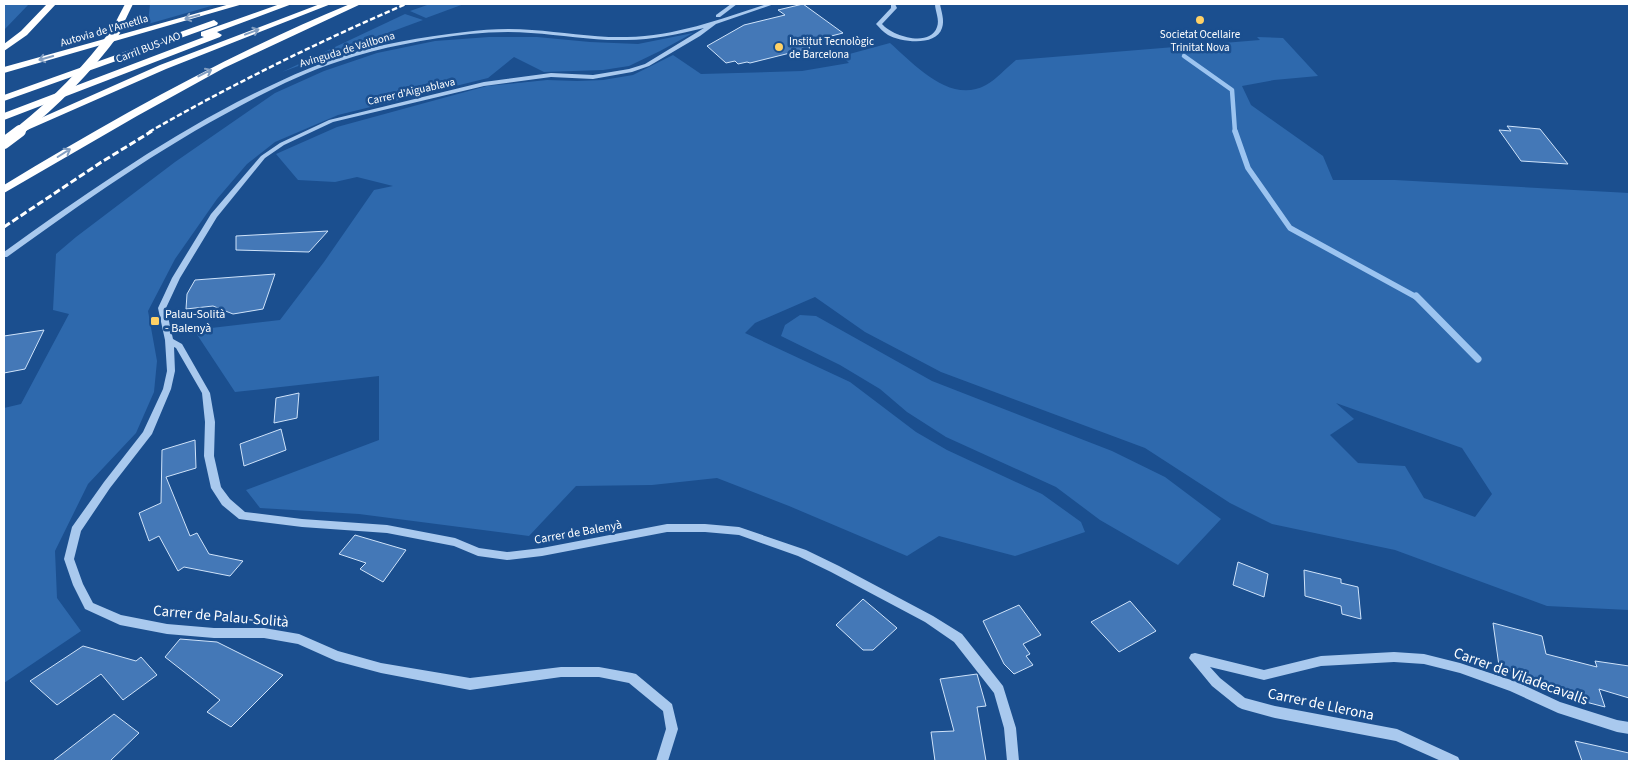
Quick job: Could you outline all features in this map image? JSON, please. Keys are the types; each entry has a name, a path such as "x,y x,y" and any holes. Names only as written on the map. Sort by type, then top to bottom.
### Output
{"highway":[{"path":"4,48 24,33 52,4"},
{"path":"4,144 56,100 93,61 116,31 129,4"},
{"name":"Autovia de l'Ametlla","path":"4,70 239,4"},
{"path":"4,98 272,4"},
{"path":"4,116 162,50 288,4"},
{"name":"Carril BUS-VAO","path":"4,116 183,47 303,4"},
{"path":"4,137 212,47 327,4"},
{"path":"4,191 22,178 122,118 195,78 269,42 357,4"},
{"path":"4,102 125,54"}],"street":[{"path":"718,16 734,4"},
{"name":"Carrer d'Aiguablava","path":"169,340 162,308 176,278 217,211 263,157 282,144 331,121 484,84 551,75 593,77 646,66 698,35 714,23 771,4"},
{"path":"893,4 894,8 879,24 883,31 903,40 928,37 938,31 940,25 937,4"},
{"name":"Avinguda de Vallbona","path":"4,255 88,196 166,146 298,74 324,65 389,45 463,34 529,31 587,37 641,38 670,34 714,23"},
{"name":"Carrer de Palau-Solità","path":"169,340 171,371 167,389 147,434 107,485 76,530 69,559 78,585 89,606 120,620 167,629 264,633 300,639 336,656 381,668 470,684 561,672 599,672 632,678 668,708 672,729 662,761"},
{"name":"Carrer de Balenyà","path":"169,340 179,346 206,393 210,422 209,456 216,488 226,502 242,516 302,523 387,529 455,542 478,552 507,556 542,552 667,528 705,528 739,531 802,553 835,569 958,638 999,690 1010,728 1013,761"},
{"name":"Carrer de Viladecavalls","path":"1195,658 1264,675 1321,661 1394,657 1424,659 1460,668 1513,686 1558,707 1629,728"},
{"name":"Carrer de Llerona","path":"1195,658 1216,682 1242,703 1275,712 1397,735 1454,761"}],"shaded area":[{"path":"4,4 29,4 4,30"},
{"path":"150,4 218,4 148,24"},
{"path":"430,4 464,4 426,18 410,11"},
{"path":"405,14 423,20 282,72"},
{"path":"693,33 629,66 603,70 544,72 514,57 488,78 338,115 275,142 247,164 217,199 175,259 148,311 157,361 154,392 136,433 88,484 55,551 57,598 81,631 4,683 4,408 21,404 69,314 53,310 56,254 175,162 275,93 324,71 377,53 435,41 489,37 537,37 638,44"},
{"path":"1257,37 1283,38 1318,76 1274,80 1242,86 1251,105 1323,156 1333,180 1395,180 1629,193 1629,610 1547,606 1395,550 1272,524 1230,503 1145,448 941,372 865,332 815,297 755,323 745,333 850,382 916,432 947,450 1042,494 1081,522 1085,532 1015,556 939,536 907,556 717,478 652,485 576,486 529,536 359,514 260,508 246,490 379,440 379,376 235,392 194,330 280,320 324,262 374,190 393,186 357,177 335,182 298,180 276,154 337,127 487,86 547,80 603,80 633,75 673,55 701,74 802,71 849,63 842,56 890,43 921,71 946,86 959,90 973,90 990,83 1016,60 1260,40","holes":["1336,403 1462,448 1492,494 1475,517 1424,498 1405,466 1358,463 1330,435 1354,419"]},
{"path":"800,315 816,316 932,381 1112,451 1165,477 1221,519 1178,565 1100,520 1056,487 946,437 907,412 880,389 840,365 781,336 785,325"}],"building":[{"path":"803,4 843,33 804,43 810,48 750,63 738,64 735,61 726,63 707,46 744,25 785,15 778,10"},
{"path":"1507,126 1540,129 1568,164 1521,161 1499,130 1511,131"},
{"path":"328,231 309,252 236,250 236,236"},
{"path":"275,274 263,309 233,314 213,306 186,309 187,294 195,280"},
{"path":"44,330 25,369 4,373 4,336"},
{"path":"299,393 297,418 274,423 276,398"},
{"path":"281,429 286,450 244,466 240,444"},
{"path":"195,440 196,468 166,477 190,536 197,533 209,554 243,561 230,576 184,567 178,571 159,536 149,541 139,513 161,503 162,450"},
{"path":"355,535 406,550 383,582 360,569 366,563 339,554"},
{"path":"1238,562 1268,574 1264,597 1233,585"},
{"path":"1304,570 1341,579 1341,583 1358,587 1361,619 1342,614 1341,606 1305,596"},
{"path":"863,599 897,628 873,650 863,650 836,625"},
{"path":"1130,601 1156,631 1119,652 1091,622"},
{"path":"1019,605 1041,635 1023,644 1030,654 1026,656 1033,665 1014,674 1004,664 983,621"},
{"path":"1493,623 1542,636 1546,654 1597,667 1595,661 1629,666 1629,698 1599,689 1605,707 1582,701 1499,666"},
{"path":"180,639 217,642 283,675 231,727 207,712 220,700 165,657"},
{"path":"83,646 136,661 141,657 157,675 123,700 101,674 57,705 30,681"},
{"path":"977,674 986,706 977,707 986,761 935,761 931,732 954,731 940,679"},
{"path":"114,714 139,733 110,761 53,761"},
{"path":"1575,741 1629,753 1629,761 1582,761"}],"waterway":[{"path":"1184,56 1232,90 1235,132"},
{"path":"1235,131 1248,168 1290,228 1418,298"},
{"path":"1418,298 1478,359"}],"railway":[{"path":"149,132 276,64 406,4"},
{"path":"4,227 152,131"}],"place":[{"name":"Societat Ocellaire Trinitat Nova","path":"1200,20"},
{"name":"Institut Tecnològic de Barcelona","path":"779,47"},
{"name":"Palau-Solità - Balenyà","path":"155,321"}]}
